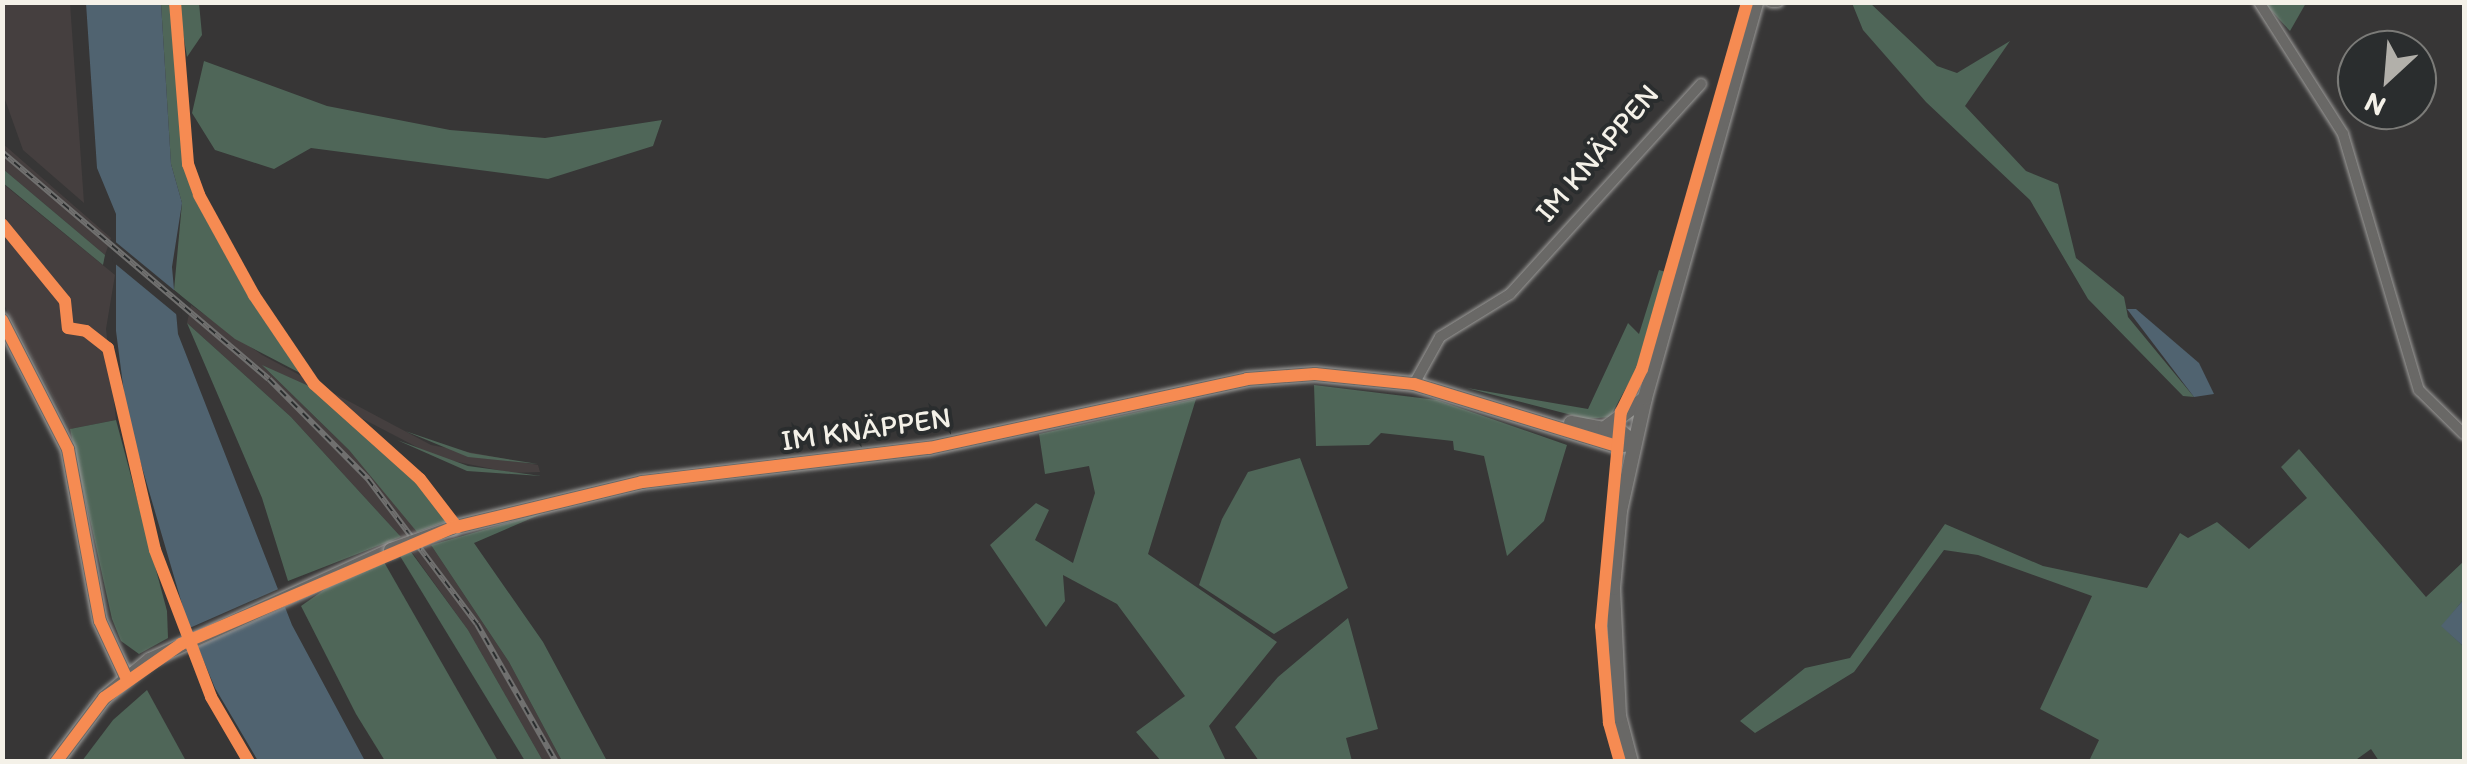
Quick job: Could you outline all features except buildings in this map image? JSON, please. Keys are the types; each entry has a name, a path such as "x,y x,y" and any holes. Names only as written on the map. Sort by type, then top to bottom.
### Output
{"street":[{"path":"1631,762 1619,716 1613,588 1634,443 1756,2"},
{"path":"2259,2 2344,134 2419,390 2464,434"},
{"name":"IM KNÄPPEN","path":"1414,384 1440,337 1510,294 1701,84"},
{"path":"2,320 68,449 100,621 126,677"},
{"name":"IM KNÄPPEN","path":"56,762 82,722 126,677 181,644 391,550 452,528 642,482 929,448 1247,379 1315,374 1414,384 1541,419 1617,446 1634,443"},
{"path":"1605,428 1645,398"},
{"path":"1541,419 1605,428 1634,443"}],"shaded area":[{"path":"2,3 70,3 84,203 23,150 3,94"},
{"path":"2,143 111,238 105,255 3,169"},
{"path":"2,183 115,275 106,329 116,420 70,429 3,303"},
{"path":"191,305 262,355 431,445 538,465 540,472 513,473 438,458 265,368 349,450 431,545 509,662 562,761 543,761 468,630 401,537 291,417 187,323"}],"green space":[{"path":"161,3 171,3 183,162 194,198 304,375 235,339 174,290 182,203 171,164"},
{"path":"178,3 199,3 202,35 187,57"},
{"path":"1852,3 1870,3 1937,66 1957,73 2010,41 1965,106 2026,171 2058,184 2076,258 2124,297 2128,317 2194,397 2183,396 2088,299 2030,200 1926,102 1863,30"},
{"path":"2264,3 2306,3 2290,31"},
{"path":"204,61 327,106 450,130 545,138 662,120 653,146 548,179 311,148 274,169 215,150 192,113"},
{"path":"3,169 105,255 103,265 3,183"},
{"path":"1659,270 1666,272 1643,357 1610,417 1587,419 1467,388 1588,409 1628,323 1639,334"},
{"path":"187,323 291,417 401,537 288,581 262,498"},
{"path":"262,365 311,387 417,482 447,521 417,532 349,450"},
{"path":"1314,385 1437,400 1567,445 1544,521 1507,556 1484,456 1454,450 1453,441 1381,433 1369,445 1316,446"},
{"path":"1196,399 1148,554 1277,642 1209,726 1226,761 1161,761 1136,732 1185,696 1117,604 1063,575 1065,601 1046,627 990,545 1036,503 1049,510 1035,540 1073,563 1095,493 1089,466 1045,474 1039,434"},
{"path":"116,420 167,611 168,638 139,654 121,641 112,619 70,429"},
{"path":"405,431 470,453 538,464 468,457"},
{"path":"397,440 468,466 541,476 467,471"},
{"path":"2299,449 2426,597 2464,561 2464,599 2442,626 2464,647 2464,761 2379,761 2371,749 2353,762 2089,761 2099,740 2040,709 2092,596 1978,555 1944,550 1854,672 1755,733 1740,721 1805,668 1850,658 1945,524 2043,566 2147,588 2180,533 2188,538 2217,522 2249,549 2307,498 2281,467"},
{"path":"1300,458 1348,588 1274,634 1199,585 1222,519 1248,472"},
{"path":"546,512 474,543 543,642 607,761 562,761 509,662 431,545"},
{"path":"411,552 468,630 543,761 525,761 400,556"},
{"path":"384,562 498,761 385,761 356,714 301,606 338,580"},
{"path":"1348,618 1378,729 1346,738 1352,761 1259,761 1235,727 1278,677"},
{"path":"147,690 186,761 82,761 113,720"}],"water":[{"path":"86,3 161,3 171,164 182,203 172,267 178,334 292,625 365,761 258,761 215,688 187,621 127,416 116,331 116,214 97,168"},
{"path":"2127,309 2136,309 2199,363 2214,394 2194,397"},
{"path":"2464,599 2464,647 2441,626"}],"pier":[{"path":"112,239 180,295 182,319 113,262"},
{"path":"283,587 290,605 193,649 185,630"}],"railway":[{"path":"2,152 269,379 368,479 477,624 556,762"}],"cycle path":[{"path":"175,2 188,164 199,195 254,295 314,384 420,479 457,527"},
{"path":"1620,762 1609,723 1601,626 1621,412 1642,369 1747,2"},
{"path":"2,224 65,301 68,328 86,331 108,348 155,550 211,697 249,762"},
{"path":"2,320 68,449 100,621 126,677"},
{"path":"56,762 104,698 181,644 452,528 642,482 929,448 1247,379 1315,374 1414,384 1617,446"}]}
